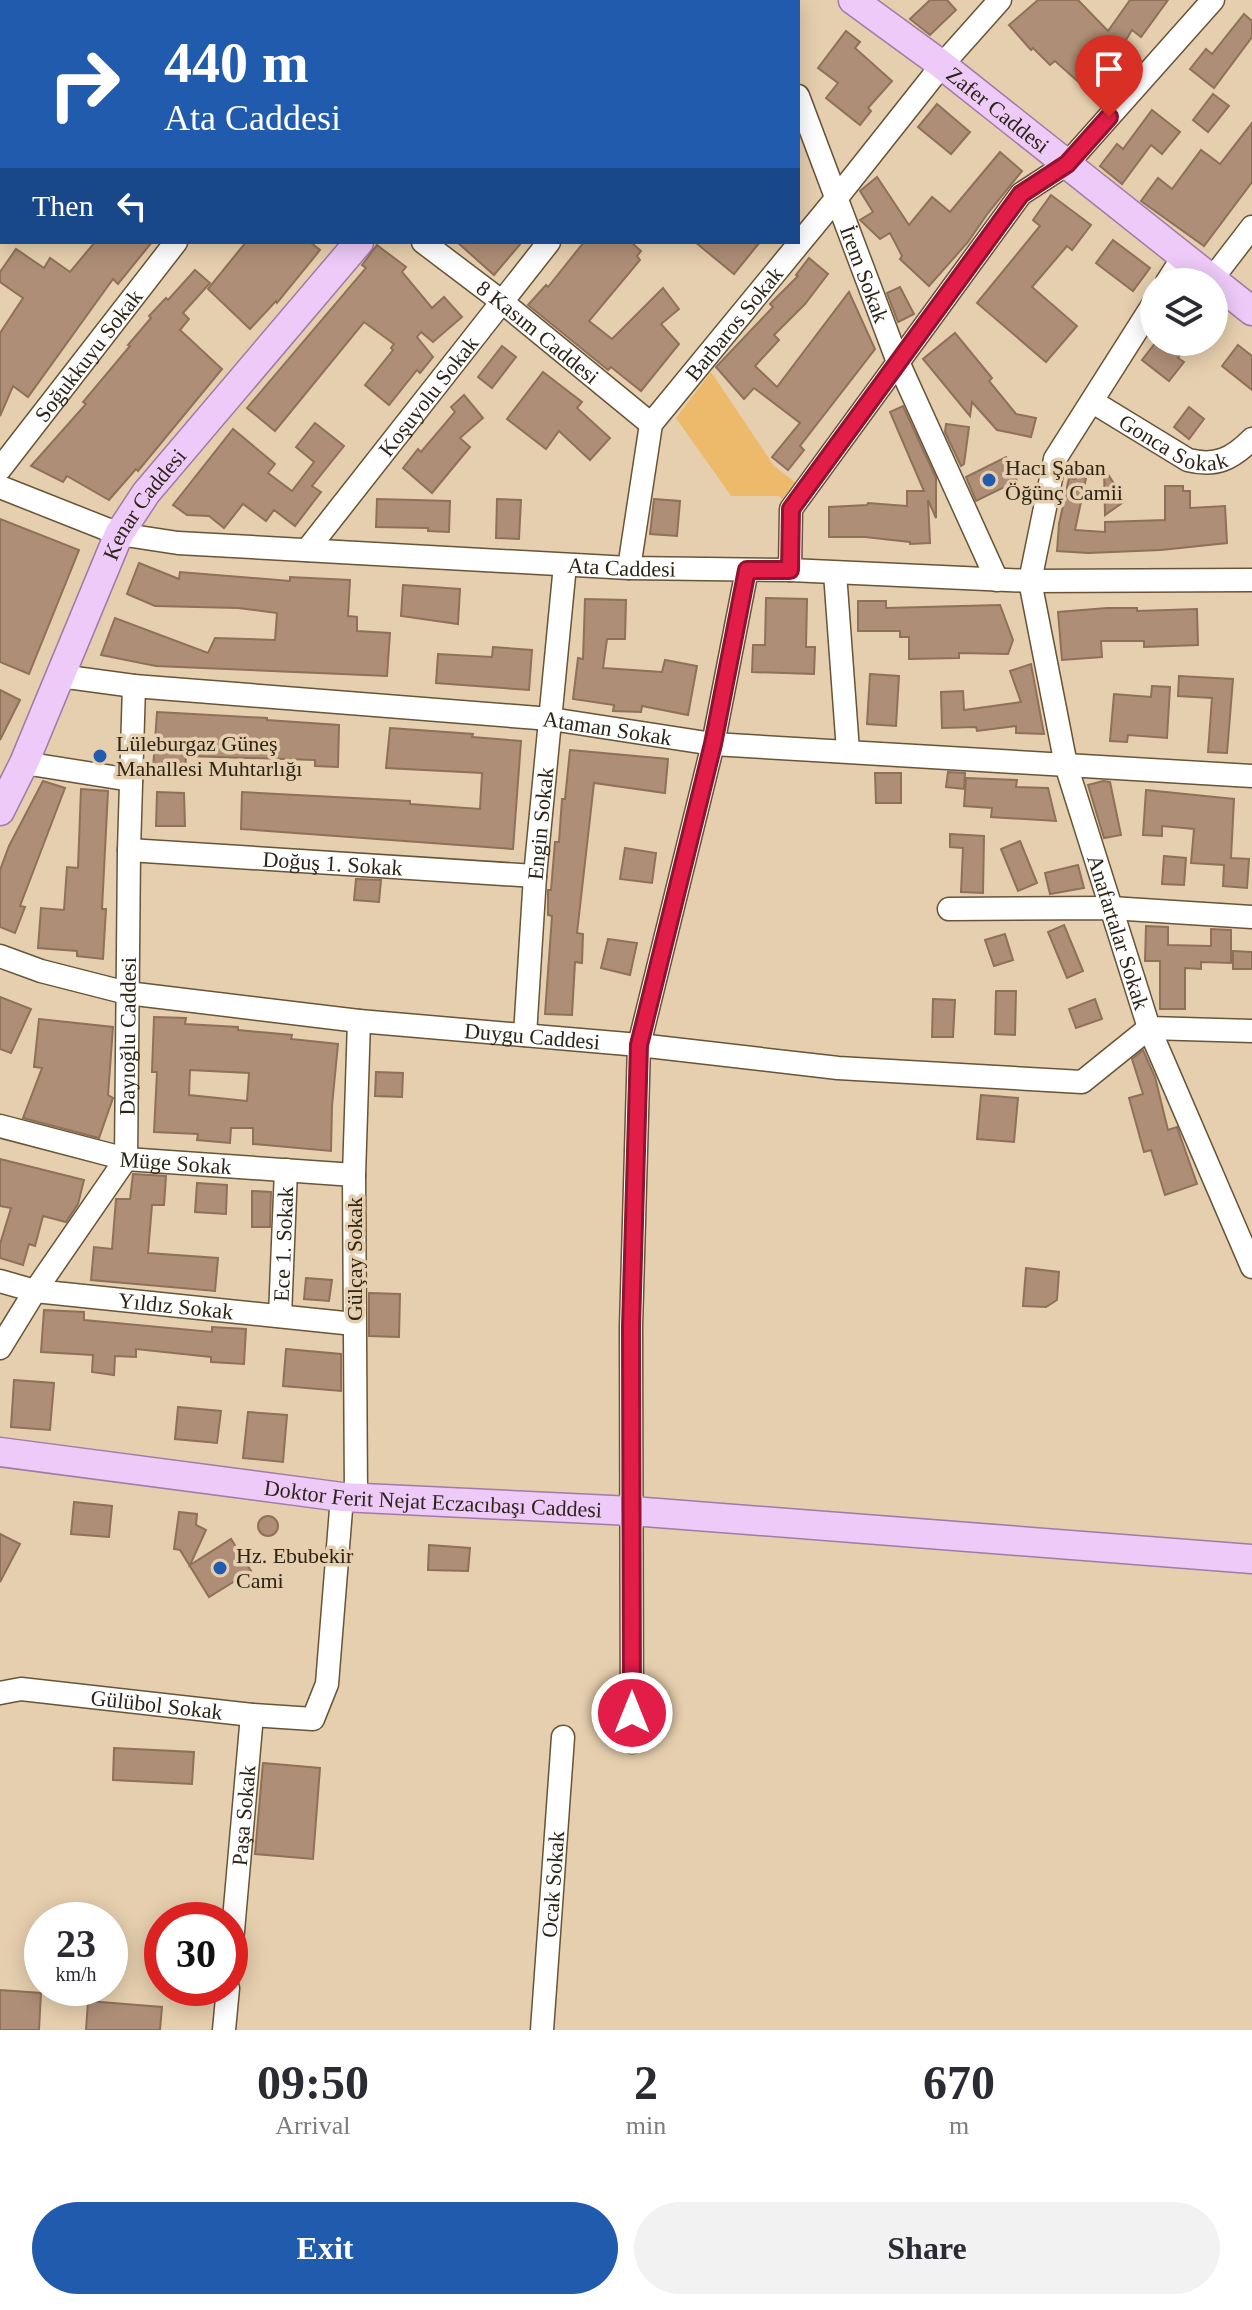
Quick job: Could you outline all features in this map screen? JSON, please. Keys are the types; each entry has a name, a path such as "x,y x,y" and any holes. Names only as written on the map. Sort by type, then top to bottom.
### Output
{"main road":[{"name":"Zafer Caddesi","path":"853,0 942,65 1198,268"},
{"name":"Kenar Caddesi","path":"3,796 24,763 119,534 146,493 357,244"},
{"name":"Zafer Caddesi","path":"1228,292 1252,311"},
{"name":"Doktor Ferit Nejat Eczacıbaşı Caddesi","path":"0,1452 349,1497 632,1511 1252,1559"}],"street":[{"name":"Barbaros Sokak","path":"800,243 942,65 1000,0"},
{"path":"790,570 791,509 1021,194 1067,164 1213,0"},
{"name":"İrem Sokak","path":"800,102 898,362 997,580"},
{"path":"1220,268 1252,227"},
{"name":"Soğukkuyu Sokak","path":"0,469 174,244"},
{"name":"8 Kasım Caddesi","path":"426,244 501,301 651,424"},
{"name":"Koşuyolu Sokak","path":"307,550 547,244"},
{"name":"Barbaros Sokak","path":"651,424 799,244"},
{"path":"1176,268 1183,257"},
{"path":"1030,581 1055,459 1140,326"},
{"name":"Gonca Sokak","path":"1093,402 1188,460 1204,464 1219,463 1232,457 1252,439"},
{"path":"629,568 651,424"},
{"name":"Ata Caddesi","path":"0,487 119,534 178,543 629,568 790,570 1030,581 1252,580"},
{"name":"Engin Sokak","path":"525,1035 535,876 565,565"},
{"path":"632,1742 631,1327 639,1045 713,744 747,570"},
{"path":"835,573 848,751"},
{"name":"Anafartalar Sokak","path":"1030,581 1066,765 1149,1028 1251,1263"},
{"name":"Ataman Sokak","path":"60,676 134,686 551,719 713,744 1252,776"},
{"name":"Dayıoğlu Caddesi","path":"126,1159 134,686"},
{"path":"24,763 131,780"},
{"name":"Doğuş 1. Sokak","path":"129,850 535,876"},
{"path":"949,909 1111,908 1252,917"},
{"name":"Duygu Caddesi","path":"0,956 41,971 127,993 359,1021 639,1045 838,1068 1082,1082 1149,1028"},
{"name":"Gülçay Sokak","path":"313,1719 327,1684 349,1497 359,1021"},
{"path":"1149,1028 1252,1031"},
{"name":"Müge Sokak","path":"0,1126 126,1159 354,1175"},
{"path":"0,1348 35,1291 126,1159"},
{"name":"Ece 1. Sokak","path":"280,1316 286,1170"},
{"name":"Yıldız Sokak","path":"0,1281 35,1291 354,1324"},
{"name":"Gülübol Sokak","path":"0,1693 21,1689 313,1719"},
{"name":"Paşa Sokak","path":"236,1902 252,1715"},
{"name":"Ocak Sokak","path":"542,2030 563,1737"},
{"path":"224,2030 226,2006"}],"shaded area":[{"path":"711,372 774,466 795,482 782,499 779,496 731,496 676,418"}],"building":[{"path":"930,0 947,0 956,10 930,35 910,19"},
{"path":"1038,0 1078,0 1108,31 1130,0 1168,0 1141,37 1132,30 1108,70 1111,73 1092,94 1055,61 1050,65 1033,48 1031,50 1009,25"},
{"path":"1244,14 1252,21 1252,37 1214,88 1190,69 1206,49 1212,54"},
{"path":"846,31 860,42 855,48 892,81 868,108 871,111 860,125 826,98 838,83 818,68"},
{"path":"1213,94 1229,106 1208,132 1193,120"},
{"path":"937,104 970,132 951,154 918,127"},
{"path":"1152,110 1180,132 1162,154 1151,145 1122,184 1100,166 1117,144 1123,149"},
{"path":"1252,123 1252,182 1204,246 1141,201 1158,178 1172,189 1201,150 1220,164"},
{"path":"1000,152 1022,171 968,242 929,286 900,259 902,256 890,233 880,239 860,220 873,212 860,191 877,177 909,225 932,197 950,212"},
{"path":"1051,195 1091,225 1072,250 1067,246 1032,287 1077,326 1046,362 977,303 1040,226 1033,220"},
{"path":"1113,240 1150,268 1140,268 1140,282 1133,291 1096,263"},
{"path":"93,244 150,244 118,284 113,279 28,397 13,386 0,416 0,333 23,298 0,282 0,272 16,249 44,268 50,258 70,272"},
{"path":"244,244 312,244 320,250 277,303 250,329 208,289"},
{"path":"459,244 520,244 494,275"},
{"path":"582,244 633,244 641,251 637,256 640,260 589,321 612,339 663,288 679,309 661,324 679,344 641,391 611,367 608,370 528,305 546,285 548,287"},
{"path":"697,244 758,244 734,274"},
{"path":"377,245 406,267 402,272 432,308 444,297 462,317 433,342 421,332 417,337 433,357 420,373 417,370 389,405 365,385 393,350 394,344 364,322 275,431 247,408 366,268 362,265"},
{"path":"809,258 828,274 805,304 774,335 779,340 755,366 777,387 849,292 875,349 800,446 804,450 788,470 772,457 800,423 754,388 744,399 716,367 773,307 770,304 798,276"},
{"path":"195,270 210,283 183,313 189,319 180,330 222,369 138,471 136,469 109,500 67,476 63,482 31,466 86,404 83,402 130,346 151,318 149,316"},
{"path":"900,287 914,314 898,322 887,293"},
{"path":"955,333 992,378 989,381 1016,414 1036,418 1031,437 997,430 972,402 970,416 923,359"},
{"path":"1238,345 1252,356 1252,390 1222,366"},
{"path":"502,346 516,357 492,388 478,377"},
{"path":"1145,356 1179,356 1184,362 1169,381 1142,360"},
{"path":"543,372 582,402 577,408 610,438 590,460 559,431 546,449 507,419"},
{"path":"464,395 483,418 460,438 470,447 432,493 403,468 455,412 451,407"},
{"path":"903,406 936,478 936,518 928,500 930,543 829,537 829,507 868,503 907,506 907,491 924,491 890,412"},
{"path":"1189,407 1204,419 1189,439 1174,427"},
{"path":"315,423 344,446 312,486 321,492 295,526 274,510 266,521 243,504 224,528 209,516 187,515 173,505 233,429 275,464 268,473 292,491 314,462 296,447"},
{"path":"946,424 969,427 964,464 961,466 945,432"},
{"name":"Hacı Şaban Öğünç Camii","path":"1006,457 1017,481 976,501 966,477"},
{"path":"1104,468 1125,501 1105,515"},
{"path":"1088,469 1075,530 1105,532 1105,522 1165,520 1165,486 1183,486 1183,491 1190,491 1190,508 1225,506 1227,543 1161,550 1057,551 1059,524 1069,478 1074,479"},
{"path":"377,499 450,501 449,532 428,531 428,528 376,527"},
{"path":"497,499 521,500 519,539 496,538"},
{"path":"654,499 680,501 677,536 650,534"},
{"path":"0,519 79,550 29,674 0,662"},
{"path":"139,563 179,579 180,572 290,581 290,577 350,580 348,616 357,617 357,631 390,633 387,676 156,666 101,655 115,618 208,653 215,638 275,640 277,613 238,608 155,606 127,594"},
{"path":"403,585 460,589 458,624 401,616"},
{"path":"766,598 807,599 806,647 815,647 814,674 752,672 753,645 765,645"},
{"path":"585,599 626,600 625,639 607,639 603,668 662,672 665,660 697,666 688,715 642,706 641,712 613,711 614,705 573,699 578,658 583,659"},
{"path":"858,601 886,601 886,608 1000,605 1013,640 1008,654 959,653 959,658 909,659 909,637 900,637 900,631 858,631"},
{"path":"1137,608 1137,611 1197,609 1198,645 1144,647 1144,641 1101,641 1102,657 1062,660 1058,612"},
{"path":"493,647 532,650 529,690 436,683 438,654 492,657"},
{"path":"1031,664 1044,734 1016,733 1016,726 977,731 976,727 942,728 941,692 963,691 964,710 1021,702 1010,671"},
{"path":"870,674 899,676 896,726 867,724"},
{"path":"1179,676 1233,679 1227,753 1208,752 1212,698 1178,696"},
{"path":"1152,686 1170,687 1167,738 1128,735 1127,742 1110,741 1114,694 1151,697"},
{"path":"0,690 20,700 0,740"},
{"path":"157,712 339,725 338,767 315,766 315,760 186,756 185,773 153,769"},
{"path":"390,728 521,741 513,849 241,829 242,792 410,801 410,804 480,809 482,773 386,768"},
{"path":"570,750 668,759 665,793 594,783 577,933 583,934 582,963 575,962 572,1015 545,1014 552,916 548,915 548,890 551,890 555,842 559,842"},
{"path":"948,772 965,773 964,789 946,787"},
{"path":"875,773 901,773 901,803 876,803"},
{"path":"966,778 1017,780 1016,787 1048,788 1056,821 991,817 992,808 964,806"},
{"path":"43,781 65,788 20,906 25,907 15,933 0,927 0,870"},
{"path":"1110,782 1121,835 1104,838 1088,785"},
{"path":"81,789 108,791 102,909 106,909 103,959 77,956 77,951 38,948 41,908 64,910 67,867 78,868"},
{"path":"1146,790 1234,799 1231,858 1249,859 1247,888 1223,886 1224,865 1191,863 1194,829 1162,826 1162,836 1143,835"},
{"path":"157,792 184,793 185,826 156,826"},
{"path":"950,834 984,836 983,893 961,892 963,848 950,847"},
{"path":"1020,841 1037,883 1018,891 1001,849"},
{"path":"625,848 656,853 652,883 620,879"},
{"path":"1164,856 1186,858 1184,885 1162,884"},
{"path":"1078,865 1084,888 1050,894 1045,873"},
{"path":"356,879 381,880 379,902 354,900"},
{"path":"1064,925 1083,971 1067,978 1048,932"},
{"path":"1146,926 1168,927 1168,945 1211,946 1211,929 1231,930 1231,963 1201,962 1201,969 1185,968 1185,1009 1160,1009 1160,961 1145,961"},
{"path":"1005,934 1013,960 994,966 985,940"},
{"path":"608,939 637,943 630,975 601,968"},
{"path":"1233,951 1252,952 1252,969 1233,969"},
{"path":"996,991 1016,991 1015,1035 995,1034"},
{"path":"0,997 31,1009 11,1053 0,1049"},
{"path":"933,999 955,1000 953,1037 932,1037"},
{"path":"1095,999 1102,1019 1076,1028 1069,1009"},
{"path":"154,1017 186,1018 185,1024 238,1027 238,1030 292,1035 291,1039 338,1044 331,1151 253,1144 253,1128 231,1128 230,1143 197,1140 198,1134 154,1132 157,1072 152,1072","holes":["190,1070 249,1073 247,1101 189,1095"]},
{"path":"39,1019 113,1027 108,1095 113,1098 99,1138 23,1118 42,1068 34,1067"},
{"path":"1143,1050 1155,1077 1168,1130 1177,1127 1197,1184 1165,1195 1151,1150 1144,1152 1129,1098 1143,1094 1132,1059"},
{"path":"376,1072 403,1073 402,1097 375,1096"},
{"path":"981,1095 1018,1098 1014,1142 977,1139"},
{"path":"0,1159 84,1180 78,1204 66,1222 43,1216 35,1246 29,1244 23,1265 0,1258 0,1244 11,1208 0,1206"},
{"path":"133,1174 166,1176 164,1205 152,1205 148,1253 218,1258 215,1291 91,1280 94,1247 112,1249 116,1199 130,1199"},
{"path":"197,1183 227,1185 226,1214 195,1212"},
{"path":"252,1191 271,1192 270,1227 252,1227"},
{"path":"1026,1268 1059,1272 1057,1300 1046,1307 1023,1306"},
{"path":"306,1278 332,1280 329,1301 304,1299"},
{"path":"369,1293 400,1294 399,1337 369,1336"},
{"path":"44,1310 84,1312 84,1320 212,1332 212,1327 246,1329 244,1364 211,1362 211,1357 136,1349 136,1357 115,1356 114,1375 92,1372 93,1355 41,1352"},
{"path":"286,1349 341,1354 341,1391 283,1386"},
{"path":"14,1380 54,1383 50,1430 11,1427"},
{"path":"178,1407 221,1411 217,1443 175,1439"},
{"path":"248,1412 287,1415 283,1462 243,1458"},
{"path":"74,1502 112,1506 109,1537 71,1534"},
{"name":"Hz. Ebubekir Cami","path":"179,1512 197,1514 196,1525 206,1530 190,1565 231,1539 251,1571 209,1597 180,1550 174,1549"},
{"path":"268,1516 275,1519 278,1526 275,1533 268,1536 261,1533 258,1526 261,1519"},
{"path":"0,1534 20,1544 0,1582"},
{"path":"429,1545 470,1548 468,1571 428,1570"},
{"path":"114,1748 194,1752 192,1784 113,1780"},
{"path":"263,1763 320,1768 313,1859 255,1854"},
{"path":"0,1990 24,1992 24,2006 40,2006 39,2030 0,2030"},
{"path":"88,2006 162,2007 160,2030 86,2030"}],"place":[{"name":"Hacı Şaban Öğünç Camii","path":"989,480"},
{"name":"Lüleburgaz Güneş Mahallesi Muhtarlığı","path":"100,756"},
{"name":"Hz. Ebubekir Cami","path":"220,1568"}],"route":[{"path":"632,1713 631,1327 639,1045 713,744 747,570 790,570 791,509 1021,194 1067,164 1109,117"}]}
